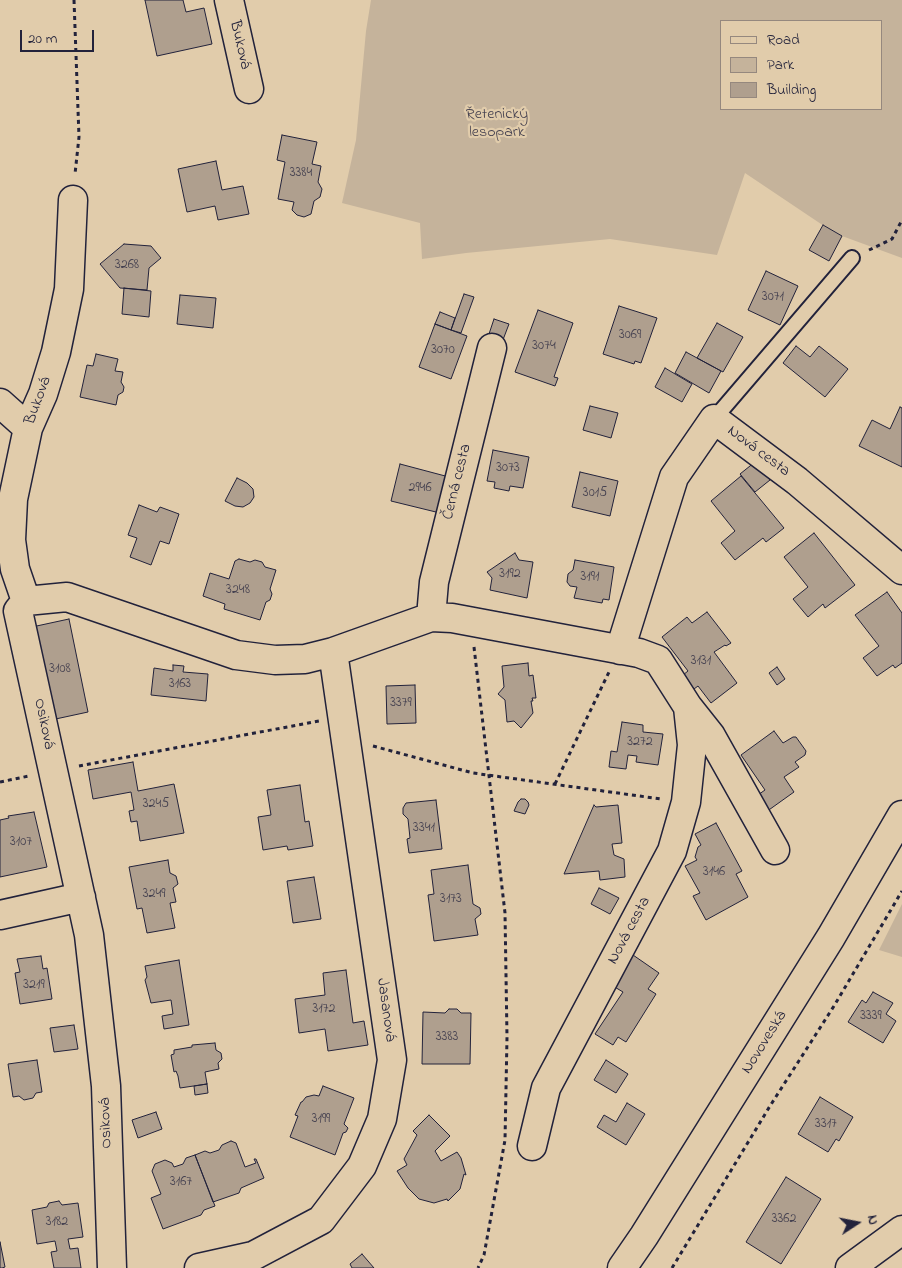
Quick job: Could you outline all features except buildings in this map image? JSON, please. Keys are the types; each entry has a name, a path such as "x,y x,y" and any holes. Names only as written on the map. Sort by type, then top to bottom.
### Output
{"street":[{"name":"Buková","path":"229,0 249,89"},
{"name":"Buková","path":"26,601 15,569 11,540 13,498 28,428 43,394 56,352 69,289 73,200"},
{"name":"Černá cesta","path":"431,617 434,582 492,348"},
{"path":"0,403 28,428"},
{"name":"Nová cesta","path":"615,661 674,477 714,419 797,481 902,570"},
{"path":"26,601 67,597 236,656 275,660 305,659 333,652 431,617"},
{"name":"Osiková","path":"26,601 18,611 89,935 106,1086 112,1268"},
{"name":"Nová cesta","path":"431,617 452,618 470,622 615,661 639,653 658,660 688,707 711,736 775,850"},
{"name":"Jasanová","path":"199,1268 253,1256 321,1220 362,1166 382,1119 392,1060 333,652"},
{"name":"Nová cesta","path":"532,1146 546,1088 672,852 686,802 692,745 688,707"},
{"name":"Novoveská","path":"622,1268 650,1228 831,937 902,815"},
{"path":"0,916 81,897"},
{"path":"850,1268 902,1230"}],"lane":[{"path":"714,419 852,258"}],"path":[{"path":"73,200 79,137 74,0"},
{"path":"852,258 892,239 902,220"},
{"path":"470,622 506,913 505,1140 484,1255 478,1268"},
{"path":"555,784 615,661"},
{"path":"0,782 54,771 344,728 473,773 686,802"},
{"path":"672,1268 770,1106 834,1006 902,890"}],"green space":[{"name":"Řetenický lesopark","path":"371,0 902,0 902,258 842,236 745,173 717,255 610,239 422,259 420,223 342,203 356,140 366,31"},
{"path":"902,904 902,957 879,950"}]}
